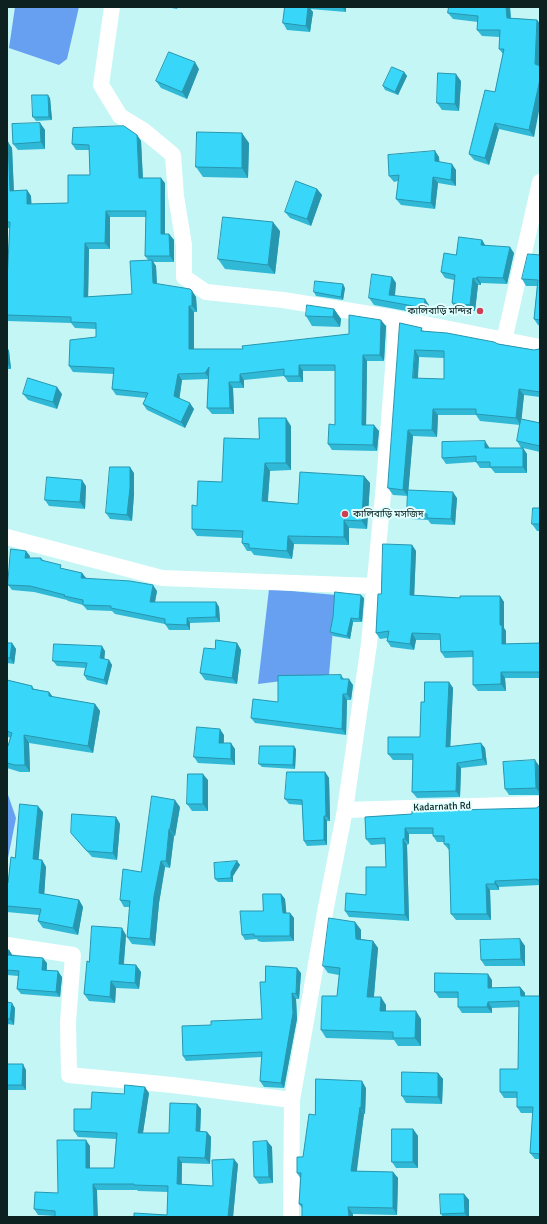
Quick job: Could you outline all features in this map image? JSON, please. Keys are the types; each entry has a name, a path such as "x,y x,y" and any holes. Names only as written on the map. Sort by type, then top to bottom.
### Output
{"street":[{"path":"112,7 101,85 120,116 142,130 173,155 176,196 184,245 184,277 206,292 283,300 395,318 540,347"},
{"path":"504,341 540,182"},
{"path":"291,1217 292,1100 326,907 345,810 369,644 394,351 395,318"},
{"path":"7,537 162,578 374,586"},
{"name":"Kadarnath Rd","path":"345,810 540,804"},
{"path":"7,945 73,955 68,1022 69,1074 292,1100"}],"water":[{"path":"15,7 79,7 67,59 59,65 9,48"},
{"path":"269,589 336,595 329,675 258,684"},
{"path":"7,792 16,818 7,863"}],"building":[{"path":"285,7 308,7 306,26 283,23"},
{"path":"449,7 506,7 507,18 537,20 535,64 540,66 540,79 529,130 495,123 485,158 469,154 485,90 495,92 504,49 499,49 500,30 477,30 478,16 448,13"},
{"path":"169,52 195,62 182,92 156,81"},
{"path":"392,67 404,72 395,92 383,86"},
{"path":"438,73 456,74 455,104 437,103"},
{"path":"32,95 48,95 49,117 33,117"},
{"path":"40,123 41,142 13,144 12,124"},
{"path":"124,126 137,135 139,178 161,178 161,234 169,234 170,256 145,256 146,211 106,211 105,243 85,243 84,297 132,294 130,261 152,260 153,283 190,289 192,291 192,306 189,306 189,349 243,349 242,346 349,334 349,315 381,320 380,355 363,355 362,425 374,425 373,445 328,444 329,424 335,425 335,365 299,365 299,376 284,376 284,369 240,374 240,382 229,382 230,408 207,408 209,367 205,373 178,374 174,396 190,403 181,422 143,404 148,393 112,389 114,368 69,366 70,340 96,337 96,323 71,322 71,317 7,315 10,222 7,222 7,142 10,191 27,190 27,204 68,203 68,175 90,175 89,145 72,144 73,128"},
{"path":"197,132 242,133 242,168 196,167"},
{"path":"435,151 435,161 452,164 451,180 433,177 431,203 396,199 399,175 389,176 388,155"},
{"path":"296,181 317,189 307,219 285,212"},
{"path":"223,217 273,222 268,265 218,259"},
{"path":"459,237 482,240 481,245 510,247 503,278 473,278 470,305 452,303 455,275 441,272 444,253 456,255"},
{"path":"528,254 540,255 540,320 534,319 538,280 522,279"},
{"path":"372,274 392,277 389,295 425,299 424,308 369,298"},
{"path":"315,281 343,284 341,297 314,292"},
{"path":"307,305 334,309 333,317 306,316"},
{"path":"400,323 422,328 421,331 447,333 498,344 534,350 540,349 540,392 519,389 516,418 476,414 476,409 433,409 432,430 408,430 403,490 388,488","holes":["415,350 444,351 444,379 413,378"]},
{"path":"28,378 57,387 53,402 23,394"},
{"path":"259,418 286,418 286,463 265,463 262,501 298,504 300,472 364,476 362,521 344,520 344,537 288,536 287,551 249,548 249,544 242,543 243,531 192,529 192,505 197,506 198,481 222,482 224,438 259,439"},
{"path":"521,419 540,423 540,446 517,441"},
{"path":"485,441 485,448 523,448 523,467 490,467 490,462 476,462 476,456 442,458 442,442"},
{"path":"110,467 130,467 130,488 127,515 106,513"},
{"path":"47,477 82,480 80,502 45,500"},
{"path":"408,490 453,492 451,519 427,518 427,514 407,513"},
{"path":"533,508 540,508 540,524 532,524"},
{"path":"383,544 412,545 410,595 460,598 460,596 500,596 500,625 502,625 502,644 540,643 540,672 501,672 501,684 473,685 473,651 441,652 440,634 412,633 410,644 387,641 389,631 376,633 378,594 381,594"},
{"path":"11,549 26,551 25,558 41,558 41,560 61,565 60,568 82,573 81,578 130,581 153,585 150,602 216,602 216,617 187,618 187,625 165,624 165,619 111,608 111,606 83,605 83,600 30,586 8,585"},
{"path":"335,592 361,595 359,619 351,618 347,636 330,632"},
{"path":"216,640 237,643 232,678 200,673 204,648 215,649"},
{"path":"7,643 12,643 10,658 7,658"},
{"path":"54,644 102,646 100,658 109,660 104,680 84,675 87,663 53,661"},
{"path":"341,675 341,679 349,679 347,694 343,694 342,729 251,718 253,699 278,702 278,676"},
{"path":"7,680 32,686 32,689 49,692 49,696 95,704 88,746 24,735 25,765 7,763 7,746 12,733 7,731"},
{"path":"425,682 449,682 446,747 481,743 483,759 457,763 456,791 412,792 413,754 388,754 388,737 420,737 421,702 424,702"},
{"path":"197,727 220,729 219,743 231,743 231,759 194,757"},
{"path":"260,746 294,746 293,765 259,764"},
{"path":"535,760 536,788 505,789 503,762"},
{"path":"287,772 325,772 326,816 324,816 324,840 304,841 302,800 285,799"},
{"path":"188,774 203,774 203,804 187,804"},
{"path":"152,796 175,800 169,829 166,861 161,861 154,896 150,939 127,937 130,901 120,900 123,869 141,872"},
{"path":"20,804 38,806 33,859 42,860 39,893 79,900 73,928 38,921 41,909 7,906 7,882 8,883 11,857 15,858"},
{"path":"540,806 540,880 495,881 495,884 486,884 487,914 451,914 449,844 444,844 444,836 433,836 433,828 405,828 405,839 403,839 405,915 345,911 346,893 366,895 366,867 386,867 385,838 366,839 365,817 412,814 412,811 536,808"},
{"path":"72,814 116,817 113,853 87,851 71,833"},
{"path":"237,861 231,872 231,878 215,879 214,863"},
{"path":"263,894 281,894 283,913 290,913 290,936 254,936 254,934 242,935 240,911 263,911"},
{"path":"329,918 355,922 356,939 373,941 367,997 381,997 380,1011 416,1011 415,1038 393,1038 393,1032 321,1030 322,996 337,996 340,968 323,966"},
{"path":"92,926 122,928 119,964 136,965 135,983 111,981 110,997 84,994 87,961 89,962"},
{"path":"520,939 521,959 481,960 480,940"},
{"path":"7,950 9,950 8,955 43,958 42,970 58,971 56,992 17,989 19,971 7,970"},
{"path":"266,966 297,968 296,994 292,993 293,1013 281,1083 260,1081 262,1052 183,1056 182,1026 211,1025 211,1021 262,1019 260,982 265,982"},
{"path":"435,973 488,974 488,988 520,987 521,996 540,996 540,1154 530,1153 533,1107 517,1107 517,1092 500,1092 500,1069 518,1069 519,1001 488,1002 487,1007 458,1007 458,992 435,992"},
{"path":"7,1002 12,1003 10,1019 7,1019"},
{"path":"7,1064 23,1064 22,1085 7,1085"},
{"path":"402,1072 438,1073 438,1097 402,1096"},
{"path":"316,1079 362,1081 361,1108 360,1107 351,1171 393,1172 393,1208 348,1207 349,1217 302,1217 302,1204 299,1204 301,1173 297,1173 297,1157 303,1157 309,1114 315,1115"},
{"path":"125,1085 145,1087 138,1133 169,1133 170,1103 197,1104 196,1131 207,1132 205,1158 178,1157 177,1184 213,1186 212,1160 234,1159 228,1217 134,1217 134,1213 167,1215 168,1186 134,1184 93,1184 94,1217 55,1217 55,1211 34,1209 35,1192 58,1193 57,1140 86,1140 86,1168 114,1168 117,1133 74,1131 74,1109 91,1109 92,1092 124,1094"},
{"path":"392,1129 413,1129 413,1162 392,1162"},
{"path":"267,1141 269,1177 254,1177 253,1142"},
{"path":"440,1194 464,1194 465,1213 441,1214"}],"place":[{"name":"কালিবাড়ি মন্দির","path":"480,311"},
{"name":"কালিবাড়ি মসজিদ","path":"345,514"}]}
